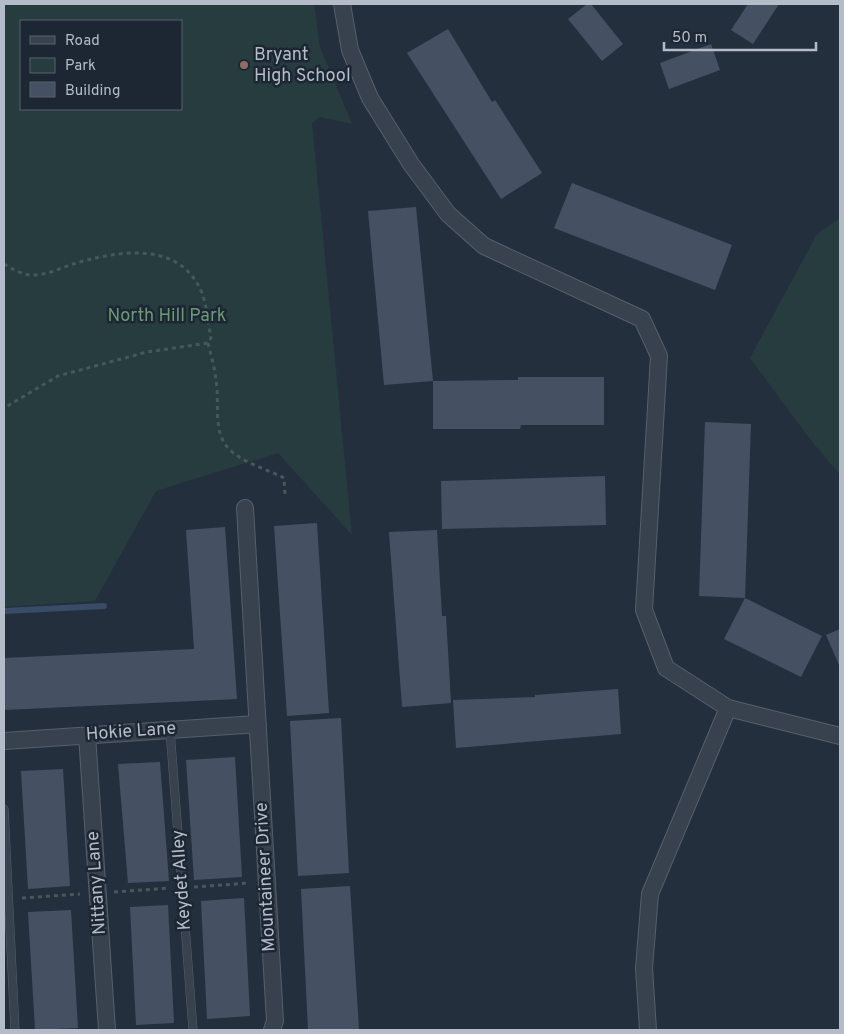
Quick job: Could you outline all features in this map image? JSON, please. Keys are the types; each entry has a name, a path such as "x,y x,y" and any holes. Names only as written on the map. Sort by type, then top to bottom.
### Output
{"street":[{"path":"342,4 350,50 370,98 411,164 448,214 484,246 642,319 659,356 644,610 666,668 728,708 840,736"},
{"name":"Mountaineer Drive","path":"245,508 275,1022 272,1030"},
{"path":"648,1030 644,968 650,894 728,708"},
{"name":"Hokie Lane","path":"4,741 258,724"},
{"name":"Nittany Lane","path":"87,735 107,1030"}],"lane":[{"name":"Keydet Alley","path":"170,730 193,1030"},
{"path":"4,809 15,1030"}],"path":[{"path":"4,264 14,270 36,275 115,254 154,253 174,261 192,277 202,292 211,338 208,343 217,384 218,427 221,438 229,449 235,453 284,478 285,495"},
{"path":"4,408 58,376 147,352 208,343"},
{"path":"8,899 267,882"}],"green space":[{"name":"North Hill Park","path":"4,4 314,4 320,47 352,124 320,117 312,123 352,535 278,453 156,491 95,601 4,607"},
{"path":"840,218 840,475 809,438 750,358 817,234"}],"building":[{"path":"587,4 591,4 623,44 602,61 568,19"},
{"path":"748,4 779,4 753,44 731,30"},
{"path":"448,29 492,102 495,100 542,173 501,199 407,53"},
{"path":"711,44 720,70 669,89 660,63"},
{"path":"572,183 732,245 715,290 554,228"},
{"path":"416,207 433,381 384,385 368,211"},
{"path":"518,377 604,377 604,425 521,425 520,429 433,429 433,381 518,380"},
{"path":"705,422 751,424 745,598 699,596"},
{"path":"605,476 606,525 442,529 441,481"},
{"path":"317,523 329,713 287,716 274,526"},
{"path":"225,527 237,699 4,710 4,658 194,649 186,530"},
{"path":"437,530 442,616 446,616 451,703 402,707 389,532"},
{"path":"745,598 822,636 801,677 724,639"},
{"path":"840,629 840,667 826,635"},
{"path":"618,689 621,734 456,748 453,700 535,697 535,695"},
{"path":"341,718 349,873 298,876 290,721"},
{"path":"235,757 242,877 194,880 186,760"},
{"path":"160,762 169,881 128,883 118,764"},
{"path":"63,769 70,886 28,889 21,771"},
{"path":"350,886 359,1030 308,1030 301,889"},
{"path":"244,898 250,1016 207,1019 201,901"},
{"path":"168,905 174,1023 136,1025 130,907"},
{"path":"71,910 78,1028 35,1030 28,912"}],"waterway":[{"path":"4,611 104,606"}],"place":[{"name":"Bryant High School","path":"244,65"}]}
